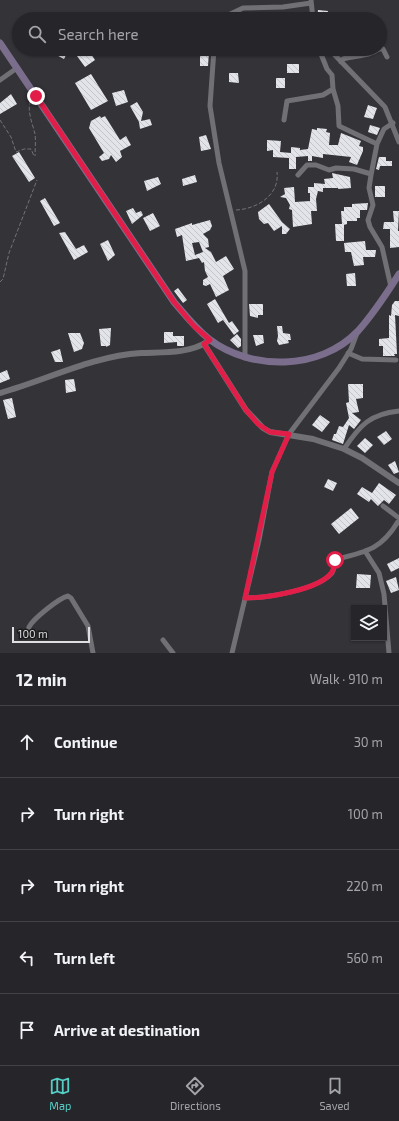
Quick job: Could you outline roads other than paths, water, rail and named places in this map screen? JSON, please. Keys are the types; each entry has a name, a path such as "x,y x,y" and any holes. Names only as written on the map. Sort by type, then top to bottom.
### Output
{"main road":[{"path":"0,43 174,302 207,342 251,360 279,362 308,359 330,350 357,332 399,274"}],"street":[{"path":"235,12 243,8 311,2 312,12"},
{"path":"214,56 210,106 213,134 232,210 245,271 245,358"},
{"path":"322,56 332,75 333,89 338,106 339,126 377,144"},
{"path":"335,56 386,107 399,142"},
{"path":"341,62 343,59 349,57 360,56"},
{"path":"0,80 17,68"},
{"path":"284,120 287,101 323,95 333,89"},
{"path":"391,286 382,246 370,227 368,220 372,205 369,188 377,144 384,129 393,123"},
{"path":"298,175 307,165 316,164 329,170 336,168 354,169 371,174"},
{"path":"232,653 272,472 289,434 348,353 357,332"},
{"path":"0,393 112,356 178,351 207,342 246,410 258,424 270,432 313,439 344,448 362,458 399,483"},
{"path":"348,353 362,359 396,360"},
{"path":"344,448 360,428 374,416 399,411"},
{"path":"245,598 273,597 287,594 324,580 332,573 337,559 365,551 385,541 399,519 383,506"},
{"path":"365,551 379,573 384,594 389,653"},
{"path":"28,634 29,627 34,622 59,600 68,596 71,598 88,626 93,653"},
{"path":"163,640 173,653"}]}
